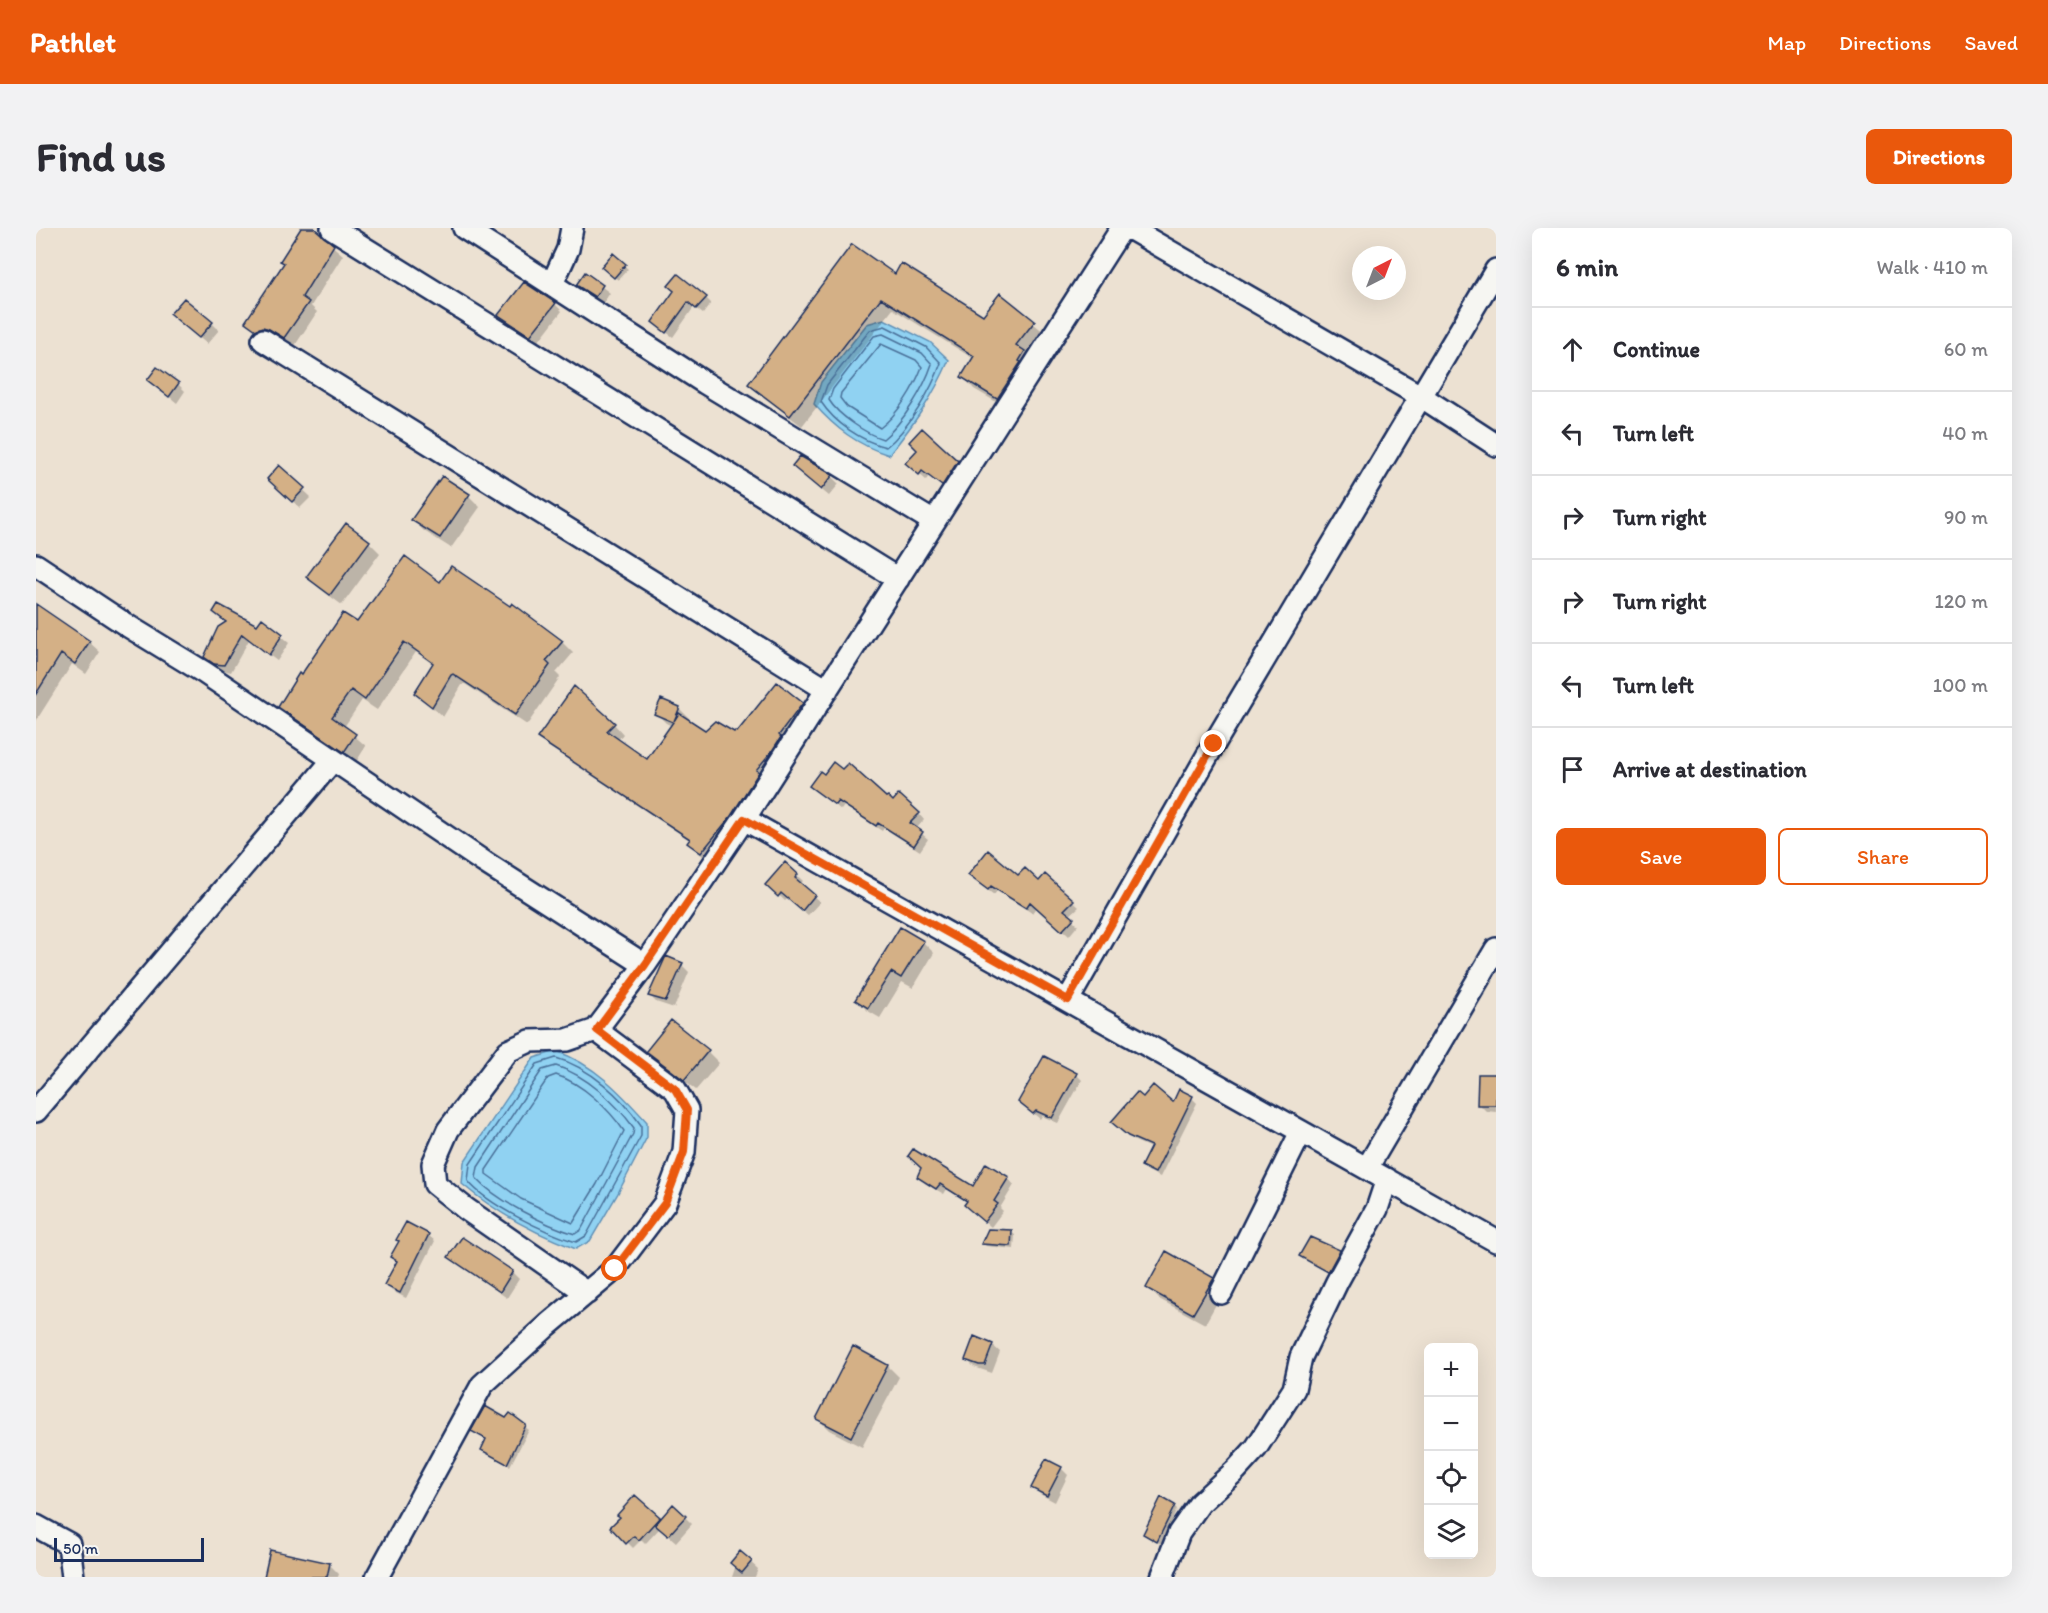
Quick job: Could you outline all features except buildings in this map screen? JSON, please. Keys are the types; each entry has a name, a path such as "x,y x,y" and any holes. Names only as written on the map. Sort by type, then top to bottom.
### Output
{"street":[{"path":"332,228 898,579"},
{"path":"464,228 705,383 934,522"},
{"path":"552,284 568,249 572,228"},
{"path":"587,1293 466,1209 435,1184 434,1164 448,1130 508,1051 530,1041 567,1040 597,1030 645,965 744,819 1122,228"},
{"path":"1129,228 1422,397 1496,445"},
{"path":"1068,1000 1214,744 1496,270"},
{"path":"263,340 827,690"},
{"path":"36,565 128,626 205,673 484,862 645,965"},
{"path":"36,1111 333,760"},
{"path":"744,819 1496,1241"},
{"path":"1367,1168 1496,949"},
{"path":"377,1577 482,1385 615,1269 665,1203 684,1152 687,1110 675,1089 597,1030"},
{"path":"1221,1293 1301,1132"},
{"path":"1162,1577 1179,1533 1200,1503 1256,1448 1294,1389 1301,1357 1337,1282 1377,1209 1387,1179"},
{"path":"36,1526 69,1544 73,1577"}],"water":[{"path":"884,319 930,342 949,360 922,410 889,455 847,435 814,404 821,382 867,324"},
{"path":"556,1051 583,1064 606,1080 647,1122 647,1137 617,1195 590,1241 576,1249 516,1221 488,1204 462,1184 464,1162 534,1058"}],"route":[{"path":"615,1269 665,1203 684,1152 687,1110 675,1089 597,1030 645,965 744,819 1068,1000 1214,744"}]}
